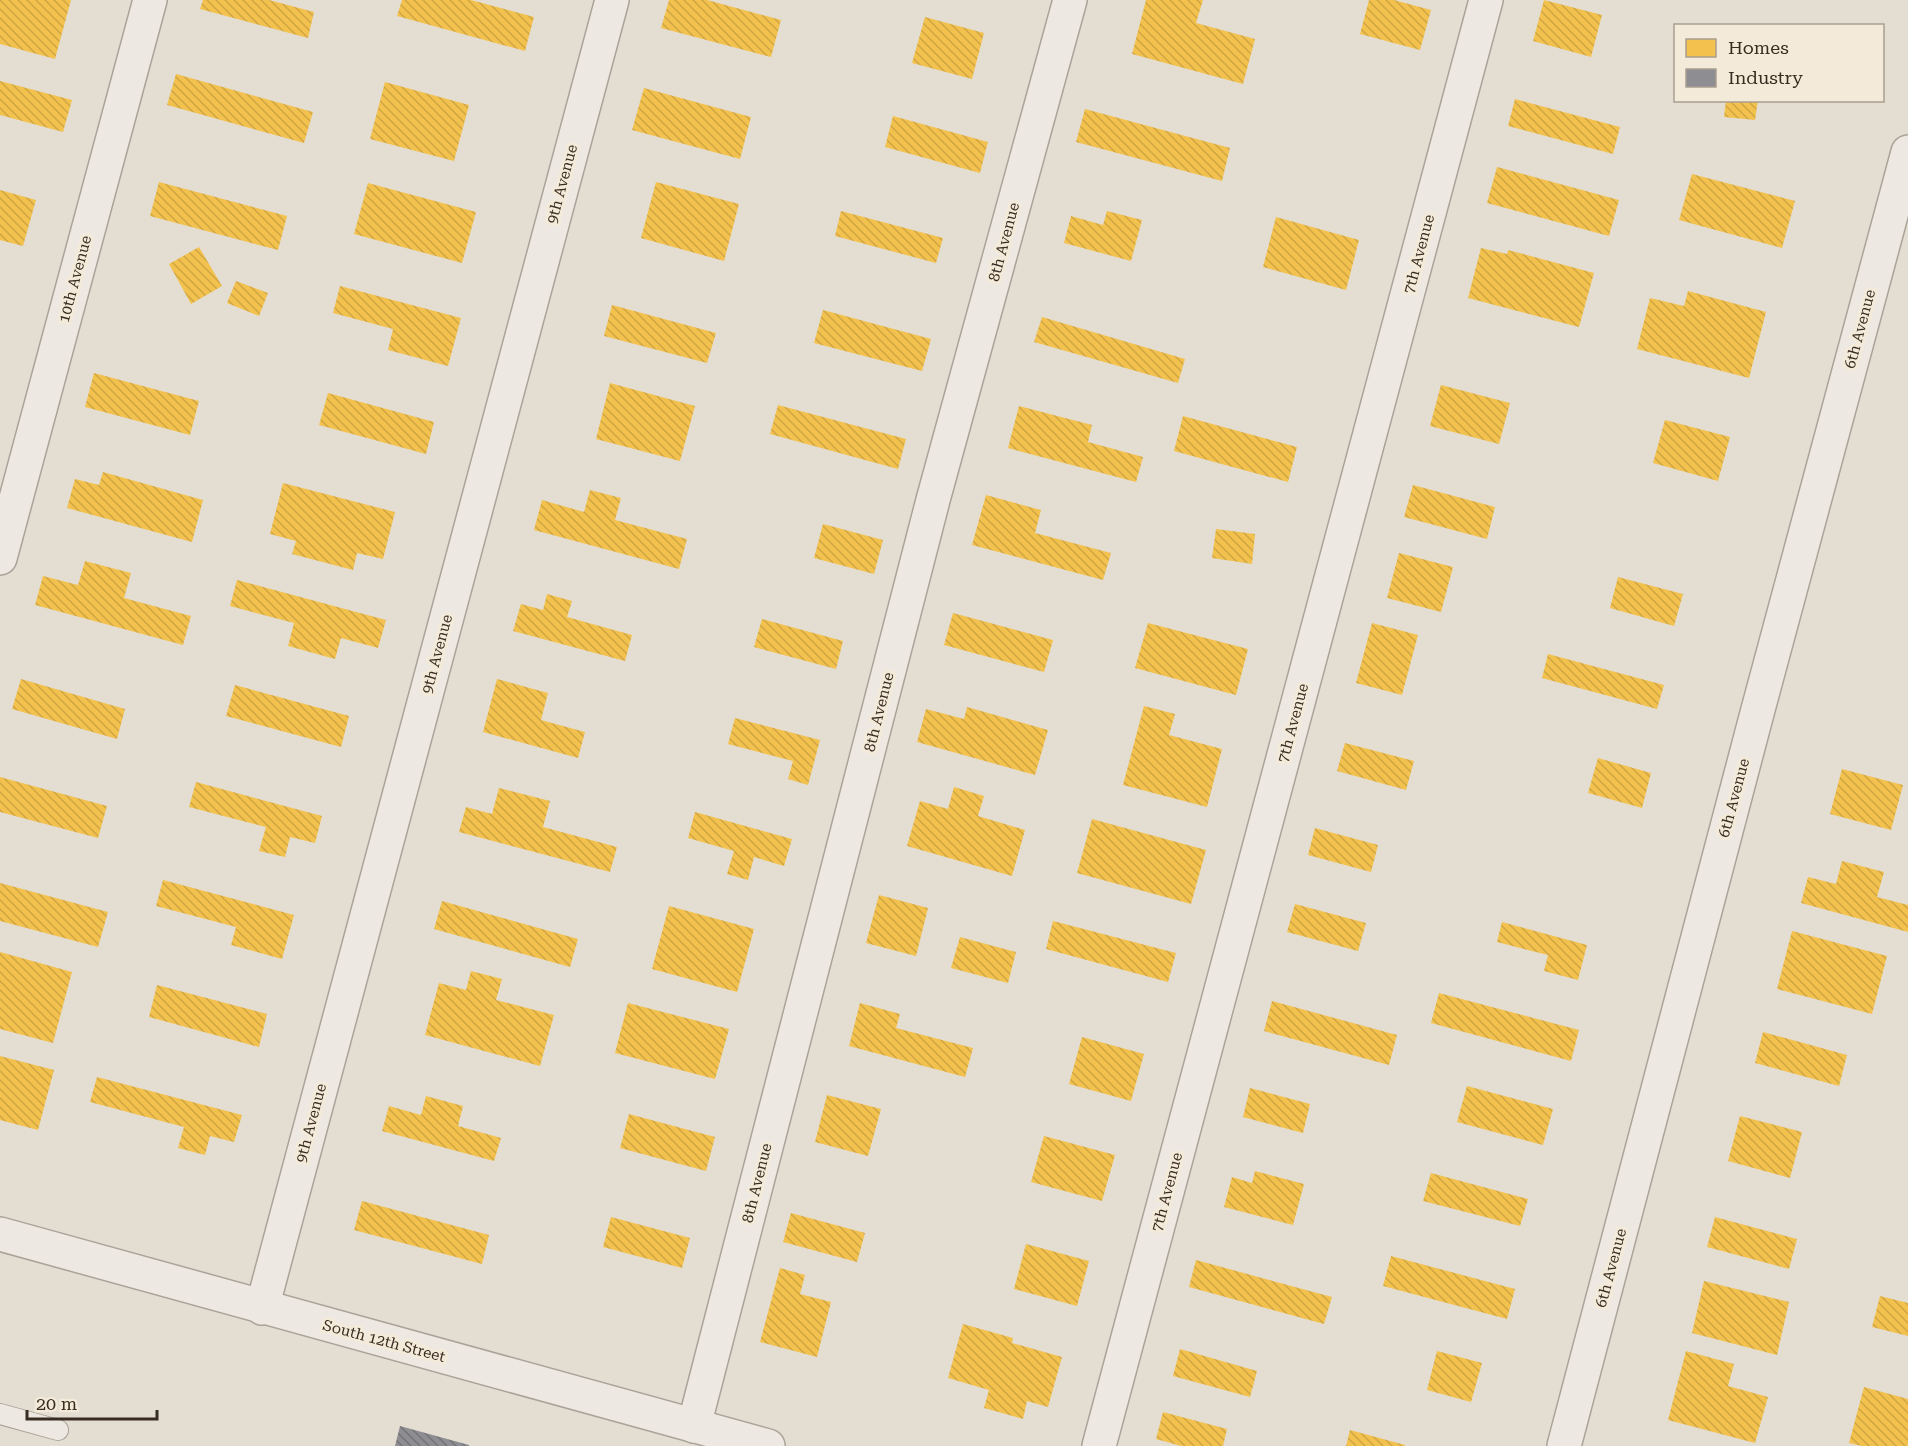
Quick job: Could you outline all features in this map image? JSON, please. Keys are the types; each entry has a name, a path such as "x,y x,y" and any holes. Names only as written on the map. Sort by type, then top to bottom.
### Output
{"street":[{"name":"10th Avenue","path":"0,558 150,0"},
{"name":"9th Avenue","path":"262,1308 612,0"},
{"name":"8th Avenue","path":"694,1426 936,489 1070,0"},
{"name":"7th Avenue","path":"1100,1446 1486,0"},
{"name":"6th Avenue","path":"1564,1446 1908,152"},
{"name":"South 12th Street","path":"0,1234 768,1446"}],"lane":[{"path":"0,1414 58,1430"}],"building: Homes":[{"path":"0,0 71,0 55,59 0,44"},
{"path":"203,0 269,0 314,12 308,38 200,9"},
{"path":"402,0 471,0 534,17 525,51 397,16"},
{"path":"669,0 707,0 781,20 771,57 661,28"},
{"path":"1146,0 1203,0 1196,23 1255,39 1243,84 1132,54"},
{"path":"1369,0 1394,0 1431,10 1420,50 1360,34"},
{"path":"1544,0 1602,15 1591,57 1533,41"},
{"path":"925,17 984,33 972,79 912,63"},
{"path":"176,74 313,112 304,143 167,105"},
{"path":"0,81 72,100 63,132 0,115"},
{"path":"385,82 469,105 454,161 370,139"},
{"path":"644,88 751,117 740,159 632,130"},
{"path":"1515,99 1620,127 1613,154 1508,126"},
{"path":"1726,102 1758,102 1755,120 1724,117"},
{"path":"1085,109 1230,148 1222,181 1076,142"},
{"path":"893,116 988,142 980,173 885,147"},
{"path":"1497,167 1619,200 1609,236 1487,203"},
{"path":"1692,174 1795,201 1782,248 1679,220"},
{"path":"159,182 287,216 278,250 150,216"},
{"path":"656,182 739,204 724,261 641,238"},
{"path":"368,183 476,212 462,263 354,234"},
{"path":"0,190 36,200 23,246 0,240"},
{"path":"841,211 943,238 936,263 835,236"},
{"path":"1107,211 1142,220 1131,261 1064,243 1071,216 1103,225"},
{"path":"1276,217 1359,240 1346,290 1263,267"},
{"path":"199,247 222,286 191,304 169,264"},
{"path":"1481,248 1507,254 1508,250 1594,273 1579,327 1468,298"},
{"path":"236,281 268,293 259,316 227,303"},
{"path":"340,286 461,318 448,366 388,350 393,329 333,313"},
{"path":"1688,291 1766,312 1749,378 1637,349 1650,298 1684,306"},
{"path":"612,305 716,333 707,363 604,336"},
{"path":"823,310 931,339 922,371 814,343"},
{"path":"1042,317 1185,359 1178,383 1034,342"},
{"path":"94,373 199,401 190,435 85,407"},
{"path":"610,383 695,406 680,461 596,439"},
{"path":"1441,385 1510,403 1499,444 1430,426"},
{"path":"328,393 434,422 426,454 319,425"},
{"path":"778,405 906,439 898,469 770,434"},
{"path":"1019,406 1092,425 1088,442 1143,457 1136,482 1008,448"},
{"path":"1183,416 1297,447 1288,482 1174,451"},
{"path":"1665,420 1730,437 1718,481 1653,463"},
{"path":"103,472 203,500 192,542 67,508 75,479 99,485"},
{"path":"283,483 395,512 383,559 357,553 353,570 292,554 296,541 270,534"},
{"path":"1413,485 1495,507 1487,539 1404,517"},
{"path":"590,490 621,498 615,520 687,539 679,569 534,530 542,500 584,512"},
{"path":"986,495 1041,510 1035,533 1111,553 1103,580 972,545"},
{"path":"823,524 883,540 874,574 814,558"},
{"path":"1216,529 1255,534 1252,564 1212,558"},
{"path":"1399,553 1453,567 1441,612 1387,598"},
{"path":"85,561 131,573 124,598 191,616 183,645 35,605 43,576 78,585"},
{"path":"1618,577 1683,594 1674,626 1610,608"},
{"path":"237,580 386,620 378,648 341,638 335,659 288,646 294,623 230,606"},
{"path":"547,594 572,601 567,617 632,635 625,661 513,631 521,604 543,610"},
{"path":"953,613 1053,640 1044,672 944,645"},
{"path":"762,619 843,641 836,669 754,647"},
{"path":"1148,623 1248,649 1236,695 1135,668"},
{"path":"1372,623 1418,635 1402,695 1356,683"},
{"path":"1548,654 1664,685 1657,709 1542,678"},
{"path":"21,679 125,709 117,739 12,709"},
{"path":"497,679 548,693 541,720 585,732 578,758 483,732"},
{"path":"235,685 349,716 341,747 226,716"},
{"path":"1144,706 1175,714 1169,735 1222,749 1207,807 1123,785"},
{"path":"967,707 1048,730 1035,775 917,742 926,709 964,719"},
{"path":"735,718 820,740 808,785 788,779 793,761 728,744"},
{"path":"1345,743 1414,761 1406,790 1337,771"},
{"path":"1598,758 1651,773 1642,808 1588,793"},
{"path":"1842,769 1903,785 1891,830 1830,814"},
{"path":"0,777 107,806 98,838 0,812"},
{"path":"196,782 322,816 315,843 290,837 285,857 259,851 266,827 189,807"},
{"path":"954,787 984,796 978,816 1025,830 1012,876 907,846 920,801 948,809"},
{"path":"499,788 550,801 543,827 617,847 610,872 459,832 466,807 492,814"},
{"path":"695,812 792,839 784,866 754,857 748,880 727,874 734,851 688,838"},
{"path":"1092,819 1206,850 1191,904 1077,873"},
{"path":"1315,828 1378,845 1371,872 1308,855"},
{"path":"1842,861 1884,872 1877,897 1908,905 1908,932 1801,903 1808,877 1836,884"},
{"path":"163,880 294,915 282,959 231,945 236,927 156,906"},
{"path":"0,883 108,912 98,947 0,921"},
{"path":"879,895 928,908 916,956 866,943"},
{"path":"442,901 578,939 570,967 434,929"},
{"path":"1295,904 1366,923 1358,951 1287,932"},
{"path":"669,906 754,929 737,992 652,969"},
{"path":"1053,921 1176,953 1168,982 1046,949"},
{"path":"1502,922 1587,945 1578,980 1544,971 1548,955 1497,942"},
{"path":"1792,931 1887,956 1872,1014 1777,989"},
{"path":"960,937 1016,952 1008,983 951,968"},
{"path":"0,952 72,972 53,1043 0,1029"},
{"path":"471,971 502,979 496,1000 554,1015 540,1066 425,1035 439,983 466,990"},
{"path":"157,985 267,1014 259,1047 149,1017"},
{"path":"1439,993 1579,1030 1571,1061 1431,1023"},
{"path":"1272,1001 1397,1035 1389,1065 1264,1031"},
{"path":"628,1003 729,1029 715,1079 615,1053"},
{"path":"860,1003 900,1014 896,1028 973,1048 965,1077 849,1046"},
{"path":"1763,1032 1847,1055 1839,1086 1755,1063"},
{"path":"1082,1037 1144,1054 1131,1101 1069,1084"},
{"path":"0,1056 54,1070 38,1130 0,1120"},
{"path":"97,1077 242,1115 234,1142 210,1136 205,1155 178,1148 184,1127 90,1102"},
{"path":"1467,1086 1553,1109 1543,1145 1457,1122"},
{"path":"1250,1088 1310,1104 1303,1133 1243,1117"},
{"path":"827,1095 881,1109 868,1156 815,1142"},
{"path":"426,1096 463,1106 458,1126 501,1138 494,1161 382,1131 389,1106 421,1115"},
{"path":"629,1114 715,1137 706,1171 620,1148"},
{"path":"1740,1116 1802,1132 1790,1178 1728,1161"},
{"path":"1044,1136 1115,1155 1102,1201 1031,1182"},
{"path":"1255,1171 1304,1184 1293,1225 1224,1207 1232,1177 1252,1183"},
{"path":"1431,1173 1528,1199 1520,1226 1423,1201"},
{"path":"362,1201 489,1235 482,1264 354,1230"},
{"path":"791,1213 865,1233 857,1262 783,1242"},
{"path":"611,1217 690,1238 682,1268 603,1247"},
{"path":"1715,1217 1797,1239 1789,1269 1707,1247"},
{"path":"1026,1244 1089,1261 1077,1306 1014,1289"},
{"path":"1391,1256 1515,1289 1507,1319 1383,1286"},
{"path":"1196,1260 1332,1297 1324,1324 1189,1287"},
{"path":"780,1268 805,1275 800,1294 831,1302 817,1357 760,1342"},
{"path":"1704,1281 1789,1302 1777,1355 1692,1333"},
{"path":"1880,1296 1908,1303 1908,1336 1872,1327"},
{"path":"963,1324 1013,1338 1012,1343 1062,1357 1048,1407 1027,1401 1023,1419 984,1408 989,1390 948,1378"},
{"path":"1180,1349 1257,1371 1250,1397 1173,1376"},
{"path":"1437,1351 1482,1363 1471,1402 1427,1390"},
{"path":"1686,1351 1734,1364 1728,1386 1768,1397 1755,1443 1668,1420"},
{"path":"1864,1387 1908,1399 1908,1446 1862,1446 1849,1443"},
{"path":"1163,1412 1227,1429 1223,1446 1181,1446 1156,1439"},
{"path":"1350,1430 1405,1445 1405,1446 1346,1446"}],"building: Industry":[{"path":"400,1426 469,1445 469,1446 395,1446"}]}
